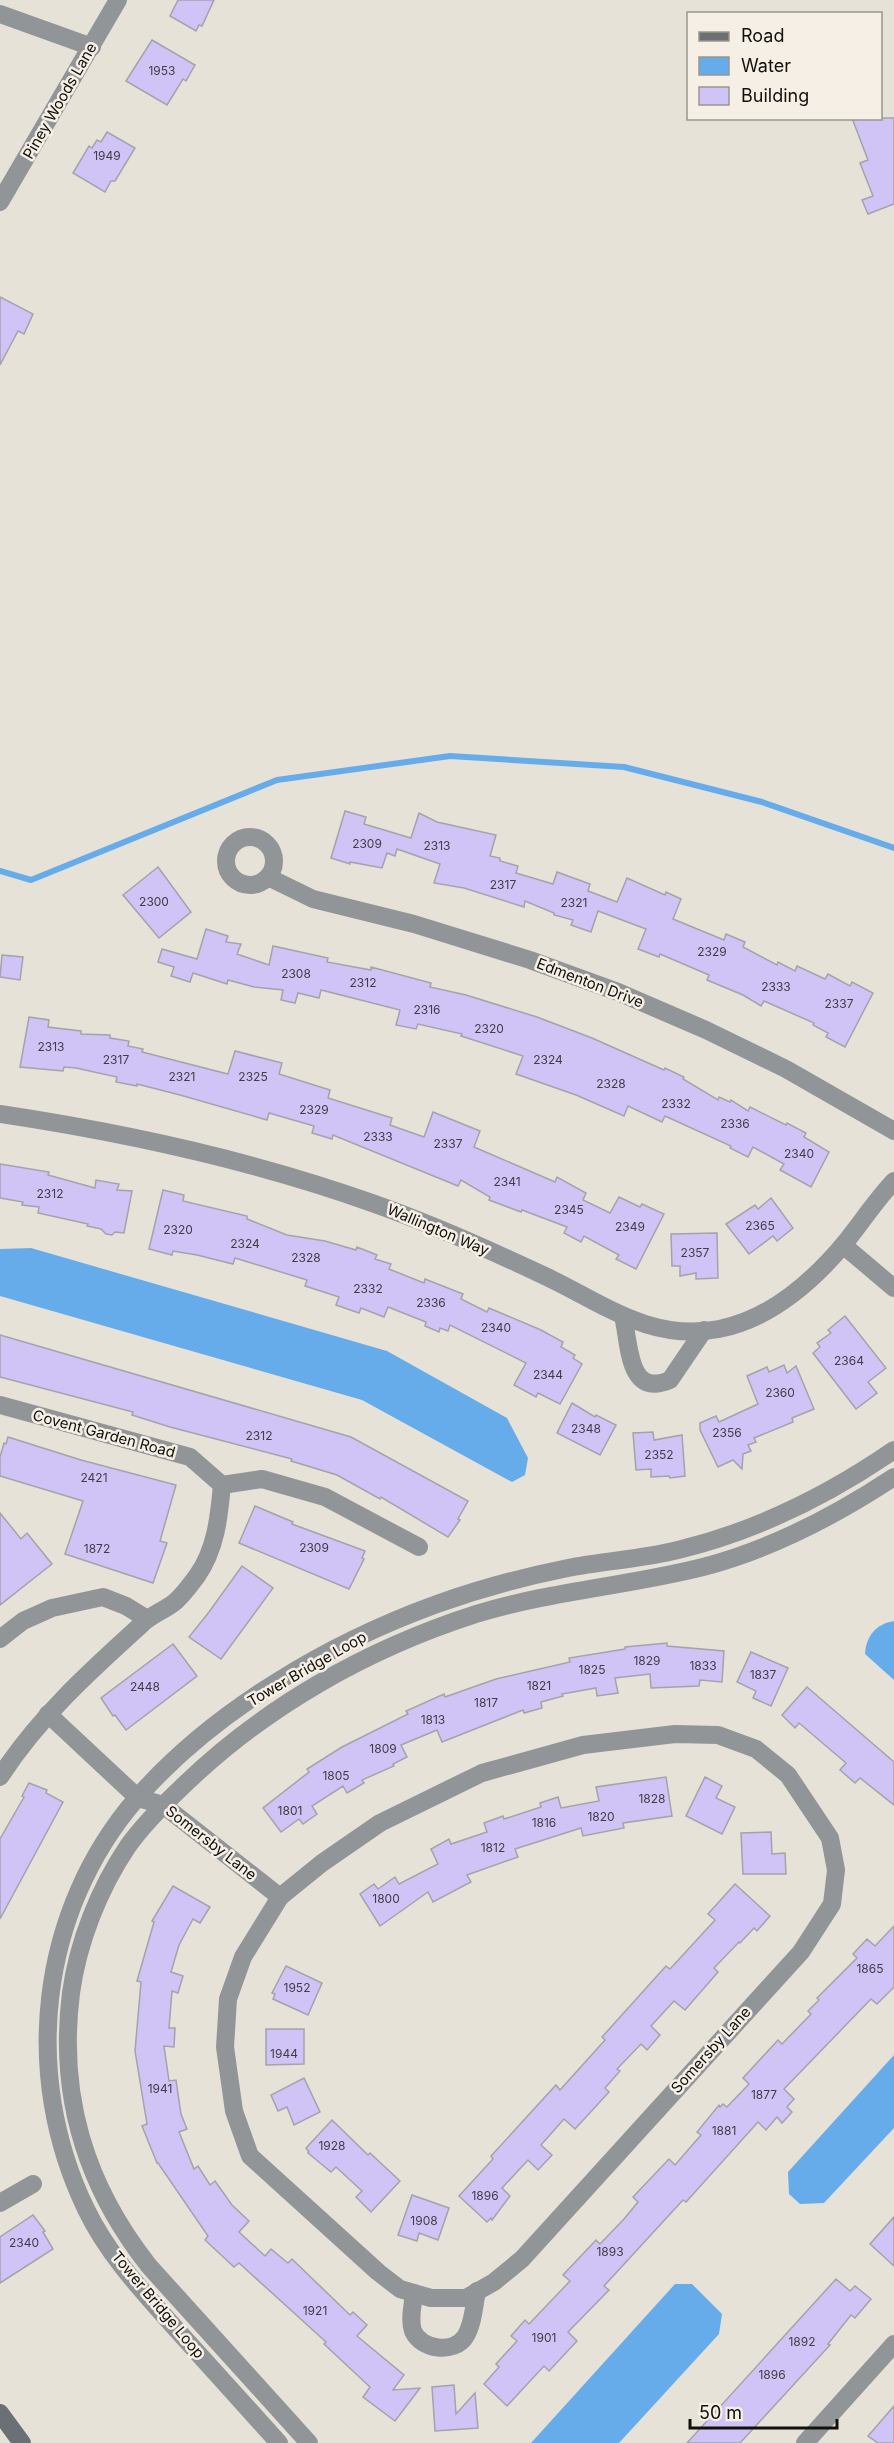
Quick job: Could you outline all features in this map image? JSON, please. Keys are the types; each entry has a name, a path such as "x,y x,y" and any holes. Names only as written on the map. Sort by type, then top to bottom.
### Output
{"main road":[{"path":"0,2413 22,2443"}],"street":[{"name":"Piney Woods Lane","path":"0,202 118,0"},
{"path":"0,14 92,47"},
{"name":"Edmenton Drive","path":"268,877 313,899 414,924 530,960 618,992 706,1030 786,1069 894,1131"},
{"name":"Wallington Way","path":"0,1114 97,1129 192,1149 372,1203 537,1273 623,1317 658,1329 688,1332 744,1322 769,1311 815,1275 843,1245 894,1181"},
{"path":"843,1245 894,1288"},
{"path":"623,1317 633,1367 643,1381 653,1384 670,1380 704,1330"},
{"name":"Covent Garden Road","path":"0,1405 190,1457 222,1485"},
{"name":"Tower Bridge Loop","path":"279,2443 149,2299 100,2235 76,2186 57,2132 50,2100 46,2047 51,1981 58,1948 81,1885 109,1835 138,1798 184,1753 227,1717 291,1674 373,1630 439,1603 525,1577 645,1557 718,1539 770,1521 816,1499 894,1450"},
{"name":"Tower Bridge Loop","path":"309,2443 129,2241 89,2165 72,2103 68,2073 69,2013 73,1981 81,1948 103,1890 130,1843 202,1767 271,1714 313,1687 398,1644 436,1628 526,1600 668,1575 739,1557 843,1510 894,1477"},
{"path":"0,1778 12,1758 48,1714 88,1673 147,1619 176,1602 198,1575 213,1546 219,1519 222,1485 262,1479 325,1497 419,1547"},
{"path":"0,1639 23,1621 52,1608 103,1597 126,1606 147,1619"},
{"path":"48,1714 138,1798"},
{"name":"Somersby Lane","path":"675,1734 718,1735 756,1749 788,1775 830,1838 836,1870 832,1904 801,1952 522,2259 494,2282 466,2298 431,2298 400,2289 378,2272 250,2156 234,2112 225,2047 228,1999 243,1957 280,1898 322,1863 380,1823 482,1773 583,1745 675,1734"},
{"name":"Somersby Lane","path":"138,1798 164,1805 280,1898"},
{"path":"0,2203 33,2184"},
{"path":"414,2293 411,2321 414,2333 426,2344 441,2348 455,2346 464,2338 470,2328 477,2291"},
{"path":"805,2443 894,2344"}],"water":[{"path":"31,1248 387,1351 507,1418 528,1458 525,1475 512,1482 362,1400 0,1296 0,1249"},
{"path":"894,1621 894,1680 865,1654 867,1642 873,1632 882,1625"},
{"path":"894,2055 894,2128 824,2203 800,2204 789,2194 788,2172"},
{"path":"675,2284 692,2284 722,2314 719,2334 619,2443 531,2443"}],"building":[{"path":"178,0 214,0 202,26 199,25 196,31 170,16"},
{"path":"152,40 195,65 186,81 183,79 167,105 126,81"},
{"path":"894,118 894,204 868,214 862,200 873,196 860,163 868,160 853,120"},
{"path":"107,132 135,148 115,181 111,181 105,192 73,173 89,146 92,148 97,140 101,142"},
{"path":"0,297 33,314 24,334 18,331 0,365"},
{"path":"345,811 366,817 364,824 411,838 419,813 437,822 496,835 490,856 518,866 516,873 553,884 557,872 590,884 588,891 617,902 627,878 665,895 666,892 681,899 673,919 724,940 726,934 745,942 743,947 777,965 778,962 795,971 797,966 825,979 828,974 850,986 852,982 873,993 845,1047 826,1037 828,1033 813,1025 814,1023 764,1001 761,1006 743,995 707,980 709,975 660,954 659,957 638,949 646,929 598,911 591,932 571,925 573,920 554,915 554,913 525,901 524,907 464,888 434,883 440,864 397,849 395,856 387,853 382,868 350,862 350,864 331,858"},
{"path":"158,867 191,912 159,938 123,895"},
{"path":"206,929 228,936 226,942 241,944 237,954 269,965 273,946 328,958 327,962 371,970 371,967 431,983 430,987 466,995 537,1017 592,1038 664,1070 665,1068 684,1077 683,1079 718,1100 719,1097 730,1102 731,1100 748,1111 750,1107 786,1125 787,1123 806,1133 804,1137 829,1152 811,1187 780,1170 784,1164 753,1147 748,1157 730,1148 731,1146 665,1116 662,1122 628,1106 624,1116 576,1095 516,1074 523,1056 461,1036 462,1034 418,1024 416,1029 396,1025 400,1010 321,990 319,998 298,993 295,1003 281,1000 283,990 254,987 228,980 227,984 193,973 190,982 171,976 174,967 158,962 162,949 197,959"},
{"path":"2,955 23,957 20,980 0,977"},
{"path":"29,1017 49,1020 48,1027 81,1031 81,1034 110,1035 110,1038 129,1041 128,1046 143,1049 142,1052 228,1074 235,1051 282,1063 279,1074 330,1090 328,1098 392,1118 390,1125 424,1137 433,1112 480,1131 474,1147 555,1182 557,1177 586,1193 583,1200 610,1213 619,1197 640,1207 642,1204 664,1214 636,1269 616,1259 619,1255 584,1236 581,1242 564,1233 567,1227 489,1200 490,1197 461,1180 458,1186 333,1135 332,1139 312,1133 314,1126 269,1113 267,1120 137,1084 137,1086 116,1082 117,1077 76,1068 64,1067 63,1071 20,1067"},
{"path":"0,1164 49,1172 48,1175 95,1188 96,1180 119,1184 117,1190 132,1191 124,1233 106,1234 101,1229 87,1226 88,1224 38,1213 39,1207 22,1205 23,1202 0,1198"},
{"path":"163,1190 184,1195 183,1201 247,1216 247,1219 287,1235 325,1241 356,1250 357,1247 377,1255 375,1259 391,1264 389,1269 424,1283 425,1279 463,1294 461,1299 487,1312 489,1308 541,1330 563,1342 561,1347 575,1355 573,1358 582,1364 560,1404 538,1393 536,1397 514,1385 526,1363 450,1325 448,1331 440,1328 439,1332 425,1326 426,1322 388,1307 384,1317 361,1308 359,1313 336,1305 339,1297 305,1286 307,1280 235,1258 233,1264 197,1255 173,1251 172,1255 149,1249"},
{"path":"771,1198 793,1228 777,1241 773,1236 749,1254 726,1224 755,1205 758,1209"},
{"path":"717,1233 718,1278 696,1279 696,1273 680,1276 680,1266 672,1266 671,1234"},
{"path":"845,1316 886,1368 868,1382 877,1393 856,1409 813,1353 820,1347 817,1343 831,1333 828,1330"},
{"path":"0,1335 351,1437 468,1501 458,1519 460,1520 448,1537 381,1497 380,1499 337,1475 291,1461 292,1459 170,1427 132,1415 133,1412 0,1377"},
{"path":"784,1365 787,1373 796,1366 814,1409 792,1418 793,1422 754,1438 756,1442 748,1445 751,1451 743,1454 742,1469 733,1460 718,1467 700,1430 700,1423 716,1416 719,1422 758,1404 747,1376 767,1367 769,1372"},
{"path":"572,1403 595,1417 596,1415 616,1425 600,1455 557,1433"},
{"path":"653,1432 654,1440 682,1435 685,1476 651,1477 651,1469 636,1470 633,1433"},
{"path":"8,1437 81,1460 176,1485 160,1541 167,1543 153,1583 65,1554 83,1501 0,1476 0,1457"},
{"path":"255,1506 293,1522 292,1524 365,1551 362,1558 364,1559 349,1589 239,1543"},
{"path":"0,1513 21,1539 27,1533 52,1564 0,1605"},
{"path":"242,1566 273,1588 221,1659 189,1637"},
{"path":"667,1643 667,1646 724,1651 722,1682 700,1680 699,1686 651,1688 650,1674 615,1678 618,1693 597,1696 596,1688 562,1694 563,1696 541,1702 542,1708 524,1713 523,1710 442,1742 437,1730 401,1745 407,1757 393,1764 394,1766 362,1780 364,1783 347,1793 343,1786 312,1806 317,1814 303,1824 299,1819 281,1832 263,1808 309,1772 307,1769 342,1747 408,1714 406,1711 444,1694 445,1697 496,1679 570,1662 569,1658 625,1649 625,1647"},
{"path":"173,1644 197,1676 126,1730 101,1698"},
{"path":"751,1652 788,1668 771,1706 753,1698 756,1691 737,1682"},
{"path":"807,1687 894,1762 894,1805 860,1778 855,1783 840,1770 846,1763 799,1723 795,1728 782,1715"},
{"path":"666,1777 672,1816 623,1823 624,1828 583,1836 581,1828 515,1849 518,1857 467,1875 471,1882 433,1902 428,1892 380,1926 360,1894 374,1884 378,1889 395,1877 399,1884 438,1864 431,1849 449,1839 451,1844 487,1832 484,1823 541,1807 540,1803 558,1797 561,1808 599,1801 596,1787"},
{"path":"705,1777 722,1786 716,1798 735,1807 722,1834 686,1816"},
{"path":"29,1783 47,1790 46,1793 63,1802 0,1919 0,1839 24,1797 22,1796"},
{"path":"771,1832 772,1854 785,1853 786,1874 743,1874 741,1833"},
{"path":"735,1884 770,1916 757,1931 754,1928 714,1968 718,1972 685,2010 674,2001 651,2026 660,2035 647,2050 641,2044 617,2069 620,2071 605,2088 609,2092 575,2129 564,2119 541,2145 552,2155 538,2170 528,2160 502,2188 510,2196 492,2220 491,2218 487,2222 459,2196 493,2159 491,2156 556,2085 560,2090 605,2040 602,2037 666,1966 670,1969 715,1920 708,1914"},
{"path":"173,1886 210,1907 200,1923 193,1919 179,1945 171,1972 183,1976 178,1993 172,1991 169,2028 175,2028 174,2047 164,2046 169,2081 176,2080 181,2114 187,2129 179,2132 194,2169 198,2166 210,2185 215,2181 232,2205 249,2221 239,2232 265,2256 271,2249 288,2263 292,2259 350,2315 353,2312 367,2325 357,2336 404,2375 393,2390 420,2388 395,2421 363,2397 370,2387 324,2344 326,2342 239,2263 234,2267 205,2240 208,2236 157,2163 142,2126 147,2124 135,2051 141,1982 137,1981 154,1922 152,1921"},
{"path":"894,1926 894,1987 877,2004 871,1999 784,2089 794,2099 787,2107 792,2112 782,2123 777,2117 766,2130 758,2122 686,2202 683,2200 604,2286 609,2290 568,2332 577,2341 549,2371 544,2366 507,2406 484,2384 499,2367 496,2364 517,2341 511,2336 525,2320 529,2324 570,2281 563,2275 596,2240 600,2244 624,2219 638,2202 633,2197 669,2159 675,2165 701,2135 697,2132 719,2105 720,2107 723,2104 727,2107 749,2084 743,2078 778,2040 782,2044 811,2014 808,2011 819,2000 817,1998 857,1958 853,1954 867,1939 875,1946"},
{"path":"286,1966 322,1983 308,2015 273,1999 275,1994 272,1993"},
{"path":"266,2029 304,2029 304,2064 266,2065"},
{"path":"304,2078 320,2112 294,2125 287,2107 278,2111 271,2095"},
{"path":"332,2120 368,2155 370,2153 400,2181 371,2212 356,2197 362,2191 336,2167 331,2172 308,2153 306,2148"},
{"path":"412,2195 449,2208 438,2240 419,2233 417,2241 398,2235"},
{"path":"33,2215 45,2231 43,2232 53,2249 0,2283 0,2237"},
{"path":"894,2217 894,2266 870,2244"},
{"path":"836,2279 850,2291 855,2286 871,2299 855,2318 851,2315 828,2344 830,2345 740,2443 687,2443"},
{"path":"454,2385 456,2414 475,2393 478,2428 435,2431 432,2387"},
{"path":"894,2406 894,2443 878,2443 868,2436"}],"waterway":[{"path":"0,871 31,880 277,780 450,756 624,767 762,802 894,848"}]}
